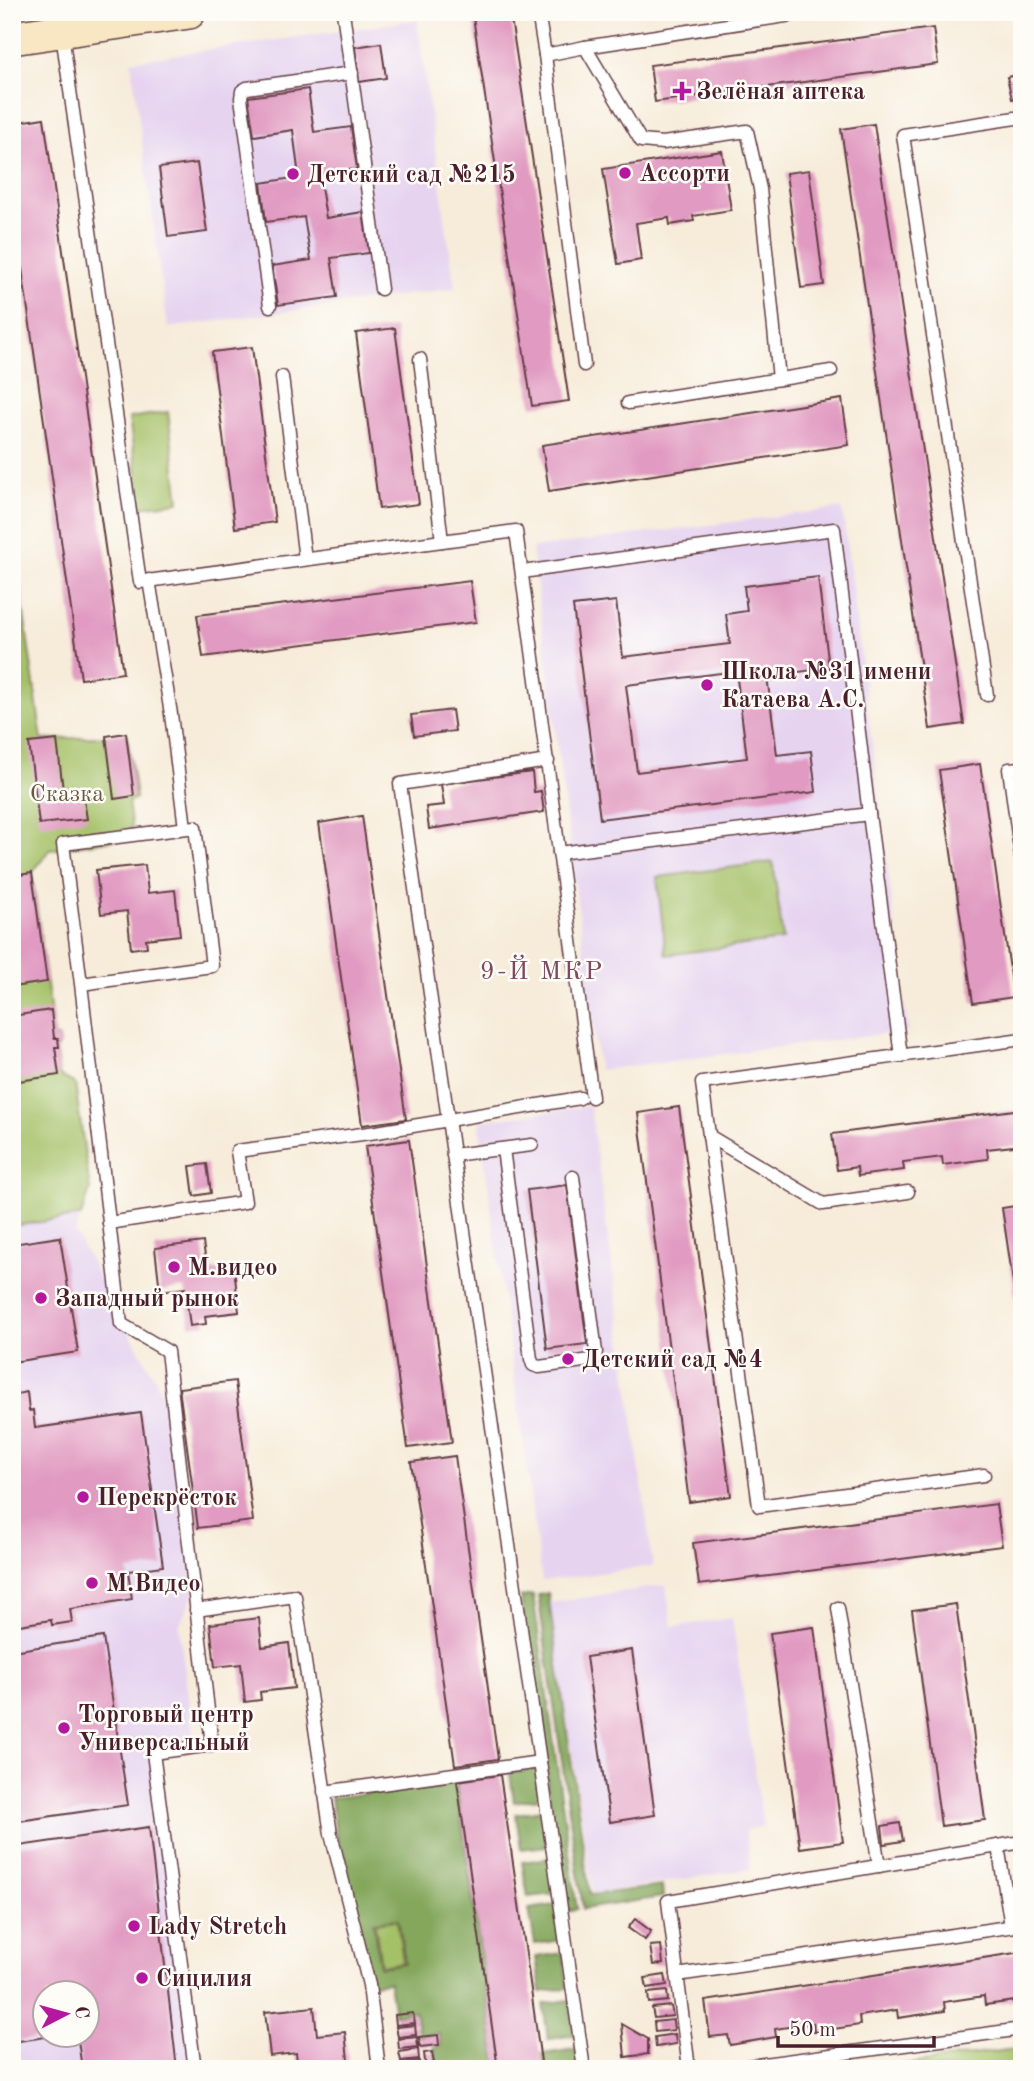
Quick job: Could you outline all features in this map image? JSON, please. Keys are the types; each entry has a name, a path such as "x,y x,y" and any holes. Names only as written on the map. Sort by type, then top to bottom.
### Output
{"street":[{"path":"12,38 189,12"}],"lane":[{"path":"343,12 382,289"},
{"path":"538,12 584,365"},
{"path":"545,55 811,12"},
{"path":"62,31 139,582 516,531 548,761 586,1098 377,1132 237,1150 245,1202 109,1223"},
{"path":"585,47 641,141 663,143 747,131 760,189 779,379"},
{"path":"270,306 242,91 247,88 352,73"},
{"path":"987,695 903,135 1022,117"},
{"path":"420,359 442,541"},
{"path":"628,403 831,371"},
{"path":"282,377 305,559"},
{"path":"522,572 834,529 901,1056"},
{"path":"149,580 185,828"},
{"path":"548,761 400,783 584,2069"},
{"path":"1022,768 1009,769 1022,864"},
{"path":"559,853 869,814"},
{"path":"81,984 212,966 195,827 62,844 121,1324 167,1351 212,1745 153,1753 195,2069"},
{"path":"984,1475 759,1506 702,1083 1022,1039"},
{"path":"709,1136 822,1204 908,1192"},
{"path":"453,1155 532,1145"},
{"path":"503,1149 531,1359 533,1365 539,1367 595,1358 573,1177"},
{"path":"196,1610 295,1596 331,1834 369,1985 379,2069"},
{"path":"838,1608 879,1866"},
{"path":"324,1792 540,1762"},
{"path":"689,2069 668,1901 1022,1842"},
{"path":"677,1976 1017,1926 998,1846"},
{"path":"727,2069 1022,2029"}],"shaded area":[{"name":"Детский сад №215","path":"417,20 455,288 168,328 131,61"},
{"name":"Школа №31 имени Катаева А.С.","path":"842,508 908,1031 599,1070 532,548"},
{"name":"Детский сад №4","path":"590,1106 653,1566 542,1581 479,1121"},
{"path":"81,1216 75,1233 166,1399 194,1593 179,1626 195,1750 156,1757 192,2069 12,2069 12,1226"},
{"path":"666,1585 672,1627 732,1618 763,1827 745,1830 751,1869 593,1893 550,1603"}],"green space":[{"path":"168,412 179,502 141,507 129,418"},
{"name":"Сказка","path":"12,530 42,740 127,735 136,798 128,802 133,837 50,850 32,873 54,1038 58,1038 59,1047 55,1048 59,1075 75,1084 90,1190 81,1216 12,1226"},
{"path":"773,862 783,940 666,955 657,877"},
{"path":"548,1593 590,1895 662,1886 663,1897 583,1909 538,1595"},
{"path":"533,1595 577,1909 565,1911 521,1597"},
{"path":"536,1769 540,1798 514,1802 510,1773"},
{"path":"456,1781 497,2069 437,2069 434,2048 441,2046 439,2033 419,2036 415,2011 394,2014 389,1982 372,1984 336,1833 331,1798","holes":["398,1919 405,1963 380,1967 373,1922"]},
{"path":"542,1810 547,1846 521,1849 516,1814"},
{"path":"549,1858 554,1894 528,1897 522,1862"},
{"path":"556,1905 561,1940 535,1944 529,1909"},
{"path":"397,1920 403,1962 381,1966 375,1923"},
{"path":"563,1953 568,1988 541,1992 536,1957"},
{"path":"570,2000 575,2035 548,2039 543,2004"},
{"path":"1022,2048 1022,2069 875,2069"},
{"path":"576,2049 579,2069 544,2069 542,2054"}],"building":[{"path":"510,12 569,401 532,406 473,17"},
{"path":"933,28 938,64 655,102 650,65"},
{"path":"381,43 386,78 359,82 355,47"},
{"path":"1022,74 1022,97 1012,99 1007,77"},
{"path":"308,89 314,132 351,127 357,169 319,174 326,218 363,212 369,253 331,258 337,297 278,305 272,266 311,260 304,217 266,222 261,183 299,177 293,130 254,136 248,97"},
{"path":"44,118 123,673 81,679 12,199 12,123"},
{"path":"874,124 964,724 930,729 841,129"},
{"path":"722,151 731,210 693,216 694,221 670,225 669,218 636,223 641,260 618,264 603,169"},
{"path":"197,163 207,232 168,237 159,168"},
{"path":"809,170 824,285 801,288 786,173"},
{"path":"395,328 419,504 379,509 356,333"},
{"path":"252,347 275,522 235,528 212,352"},
{"path":"842,399 849,445 549,491 542,445"},
{"path":"818,577 829,668 767,676 777,755 811,751 816,792 600,819 573,606 616,601 623,657 730,644 726,614 747,611 744,586","holes":["736,671 747,758 637,772 626,685"]},
{"path":"470,581 476,622 203,657 197,615"},
{"path":"452,710 455,731 414,736 411,715"},
{"path":"126,733 134,796 114,799 106,736"},
{"path":"57,740 63,790 82,787 87,819 39,824 29,743"},
{"path":"980,764 1014,997 973,1003 939,770"},
{"path":"532,772 534,792 541,791 544,812 429,829 426,807 444,805 441,784"},
{"path":"362,816 406,1119 362,1125 319,823"},
{"path":"145,865 148,893 175,890 180,935 146,939 147,947 131,949 127,911 101,914 96,870"},
{"path":"32,873 47,982 12,987 12,876"},
{"path":"51,1010 54,1038 58,1038 59,1047 55,1047 59,1075 12,1082 12,1016"},
{"path":"679,1107 731,1496 689,1502 638,1113"},
{"path":"1022,1109 1022,1145 987,1149 988,1159 943,1165 942,1157 903,1162 904,1170 858,1176 857,1167 837,1170 832,1134"},
{"path":"409,1140 452,1442 408,1448 365,1146"},
{"path":"207,1164 211,1193 194,1196 190,1166"},
{"path":"567,1185 587,1344 547,1349 527,1190"},
{"path":"1022,1205 1022,1329 1020,1329 1002,1208"},
{"name":"Западный рынок","path":"60,1237 78,1352 12,1362 12,1244"},
{"path":"203,1242 207,1271 234,1268 239,1312 205,1316 206,1324 190,1326 185,1288 160,1291 155,1248"},
{"path":"235,1381 253,1521 198,1528 179,1388"},
{"name":"Перекрёсток","path":"27,1392 29,1411 33,1410 35,1428 141,1413 163,1566 128,1571 132,1599 70,1609 72,1622 52,1625 51,1620 13,1626 12,1395"},
{"path":"455,1456 498,1759 455,1765 411,1462"},
{"path":"996,1504 1002,1546 699,1585 693,1543"},
{"path":"956,1604 985,1820 941,1826 912,1610"},
{"path":"259,1618 262,1647 289,1643 294,1688 260,1692 261,1700 245,1702 241,1664 215,1667 210,1624"},
{"path":"814,1627 843,1842 800,1848 770,1633"},
{"name":"Торговый центр Универсальный","path":"103,1637 128,1805 12,1822 12,1651"},
{"path":"632,1650 655,1815 610,1822 586,1657"},
{"path":"500,1775 542,2069 498,2069 457,1781"},
{"path":"900,1823 903,1841 884,1844 882,1826"},
{"path":"149,1827 177,2069 82,2069 79,2050 102,2050 102,1980 32,1980 32,2039 12,2042 12,1847"},
{"path":"635,1919 651,1931 645,1940 628,1928"},
{"path":"661,1945 663,1964 653,1965 650,1946"},
{"path":"1022,1952 1022,2000 985,2005 984,1996 944,2002 945,2011 898,2018 897,2010 859,2016 860,2025 814,2032 813,2023 775,2029 776,2037 730,2045 728,2035 710,2037 705,2001"},
{"path":"665,1975 667,1985 647,1988 645,1978"},
{"path":"667,1991 668,2001 649,2003 648,1993"},
{"path":"671,2006 673,2016 654,2018 652,2008"},
{"path":"314,2007 317,2035 345,2032 349,2069 298,2069 296,2053 270,2056 265,2012"},
{"path":"413,2013 415,2023 396,2025 395,2015"},
{"path":"673,2020 674,2030 655,2032 654,2022"},
{"path":"622,2024 648,2039 648,2054 625,2057"},
{"path":"415,2025 416,2035 398,2037 396,2027"},
{"path":"675,2034 676,2044 656,2047 655,2037"},
{"path":"438,2035 439,2045 420,2047 419,2037"},
{"path":"417,2037 418,2047 399,2049 398,2039"},
{"path":"418,2049 419,2059 401,2061 399,2052"},
{"path":"432,2052 435,2069 426,2069 424,2053"},
{"path":"419,2061 420,2069 401,2069 401,2063"}],"place":[{"name":"Зелёная аптека","path":"682,91"},
{"name":"Ассорти","path":"625,173"},
{"name":"Детский сад №215","path":"293,174"},
{"name":"Школа №31 имени Катаева А.С.","path":"707,685"},
{"name":"М.видео","path":"174,1267"},
{"name":"Западный рынок","path":"41,1298"},
{"name":"Детский сад №4","path":"568,1359"},
{"name":"Перекрёсток","path":"83,1497"},
{"name":"М.Видео","path":"92,1583"},
{"name":"Торговый центр Универсальный","path":"64,1728"},
{"name":"Lady Stretch","path":"134,1926"},
{"name":"Сицилия","path":"142,1978"}],"district":[{"name":"9-Й МКР","path":"542,970"}]}
